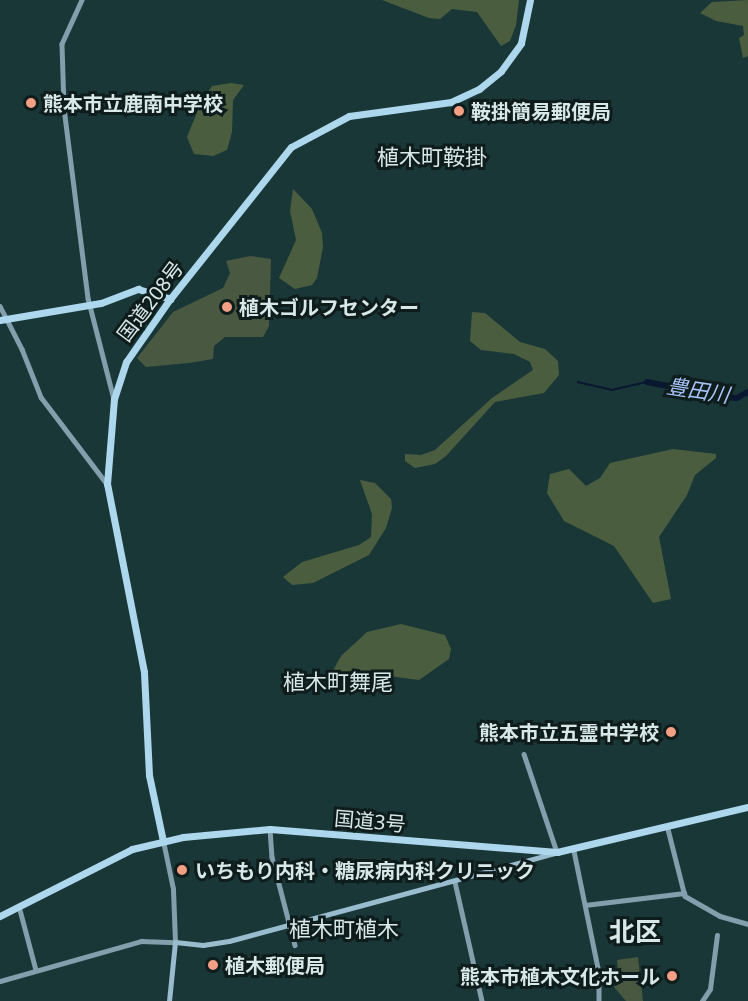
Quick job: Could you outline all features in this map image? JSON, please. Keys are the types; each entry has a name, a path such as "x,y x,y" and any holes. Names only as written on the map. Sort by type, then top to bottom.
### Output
{"highway":[{"name":"国道208号","path":"163,841 149,775 144,672 107,484 114,399 126,362 170,299 291,147 349,116 451,102 479,89 501,71 521,43 530,0"},
{"path":"3,320 90,305 138,289 170,299"},
{"name":"国道3号","path":"0,916 132,849 163,841 233,830 270,829 557,852 574,851 668,829 748,807"},
{"path":"132,849 152,839 160,826"}],"main road":[{"path":"168,1001 175,942 217,944 455,882 557,852"}],"street":[{"path":"82,0 62,44 66,134 90,305 114,399"},
{"path":"0,306 3,320 40,397 107,484"},
{"path":"524,754 557,852"},
{"path":"270,829 272,857 295,945"},
{"path":"668,829 684,893"},
{"path":"0,981 141,941 175,942 173,889 163,841"},
{"path":"574,851 599,973 599,1001"},
{"path":"455,882 483,1001"},
{"path":"585,905 684,893 720,916 748,924"},
{"path":"19,906 36,970"},
{"path":"702,1001 710,989 717,935"}],"green space":[{"path":"382,0 519,0 516,25 510,41 501,46 477,12 452,9 440,19 429,18"},
{"path":"748,0 748,56 743,58 739,38 744,35 743,26 716,21 700,13 712,2"},
{"path":"231,83 244,85 233,100 232,132 227,150 213,156 194,154 187,137 200,105 212,86"},
{"path":"293,189 312,209 322,233 323,247 317,278 312,285 295,289 279,278 296,240 290,211"},
{"name":"植木ゴルフセンター","path":"250,256 271,259 269,326 263,337 225,337 214,346 213,359 189,363 146,367 137,358 173,312 223,288 230,273 226,261"},
{"path":"472,312 485,313 520,342 545,349 558,361 559,375 544,393 495,402 446,456 435,464 415,468 405,461 405,454 421,455 435,450 492,398 533,370 530,362 514,354 481,350 470,341"},
{"path":"673,449 716,454 716,458 695,475 687,495 659,537 671,599 653,603 614,546 564,521 547,493 550,474 569,469 586,486 600,478 610,463"},
{"path":"360,480 375,483 391,499 392,508 386,528 369,555 313,583 292,585 283,577 302,562 359,545 371,537 372,514"},
{"path":"401,624 445,635 451,649 449,659 419,680 351,671 340,681 329,678 341,656 367,632"},
{"path":"638,957 643,1001 626,1001 614,987 619,981 617,960"}],"waterway":[{"path":"578,382 612,390 647,382"},
{"name":"豊田川","path":"647,382 724,397 737,398 748,392"}],"place":[{"name":"熊本市立鹿南中学校","path":"31,103"},
{"name":"鞍掛簡易郵便局","path":"459,111"},
{"name":"植木ゴルフセンター","path":"227,307"},
{"name":"熊本市立五霊中学校","path":"671,732"},
{"name":"いちもり内科・糖尿病内科クリニック","path":"182,870"},
{"name":"植木郵便局","path":"213,965"},
{"name":"熊本市植木文化ホール","path":"672,976"}],"district":[{"name":"植木町鞍掛","path":"432,157"},
{"name":"植木町舞尾","path":"338,682"},
{"name":"植木町植木","path":"344,929"},
{"name":"北区","path":"635,932"}]}
